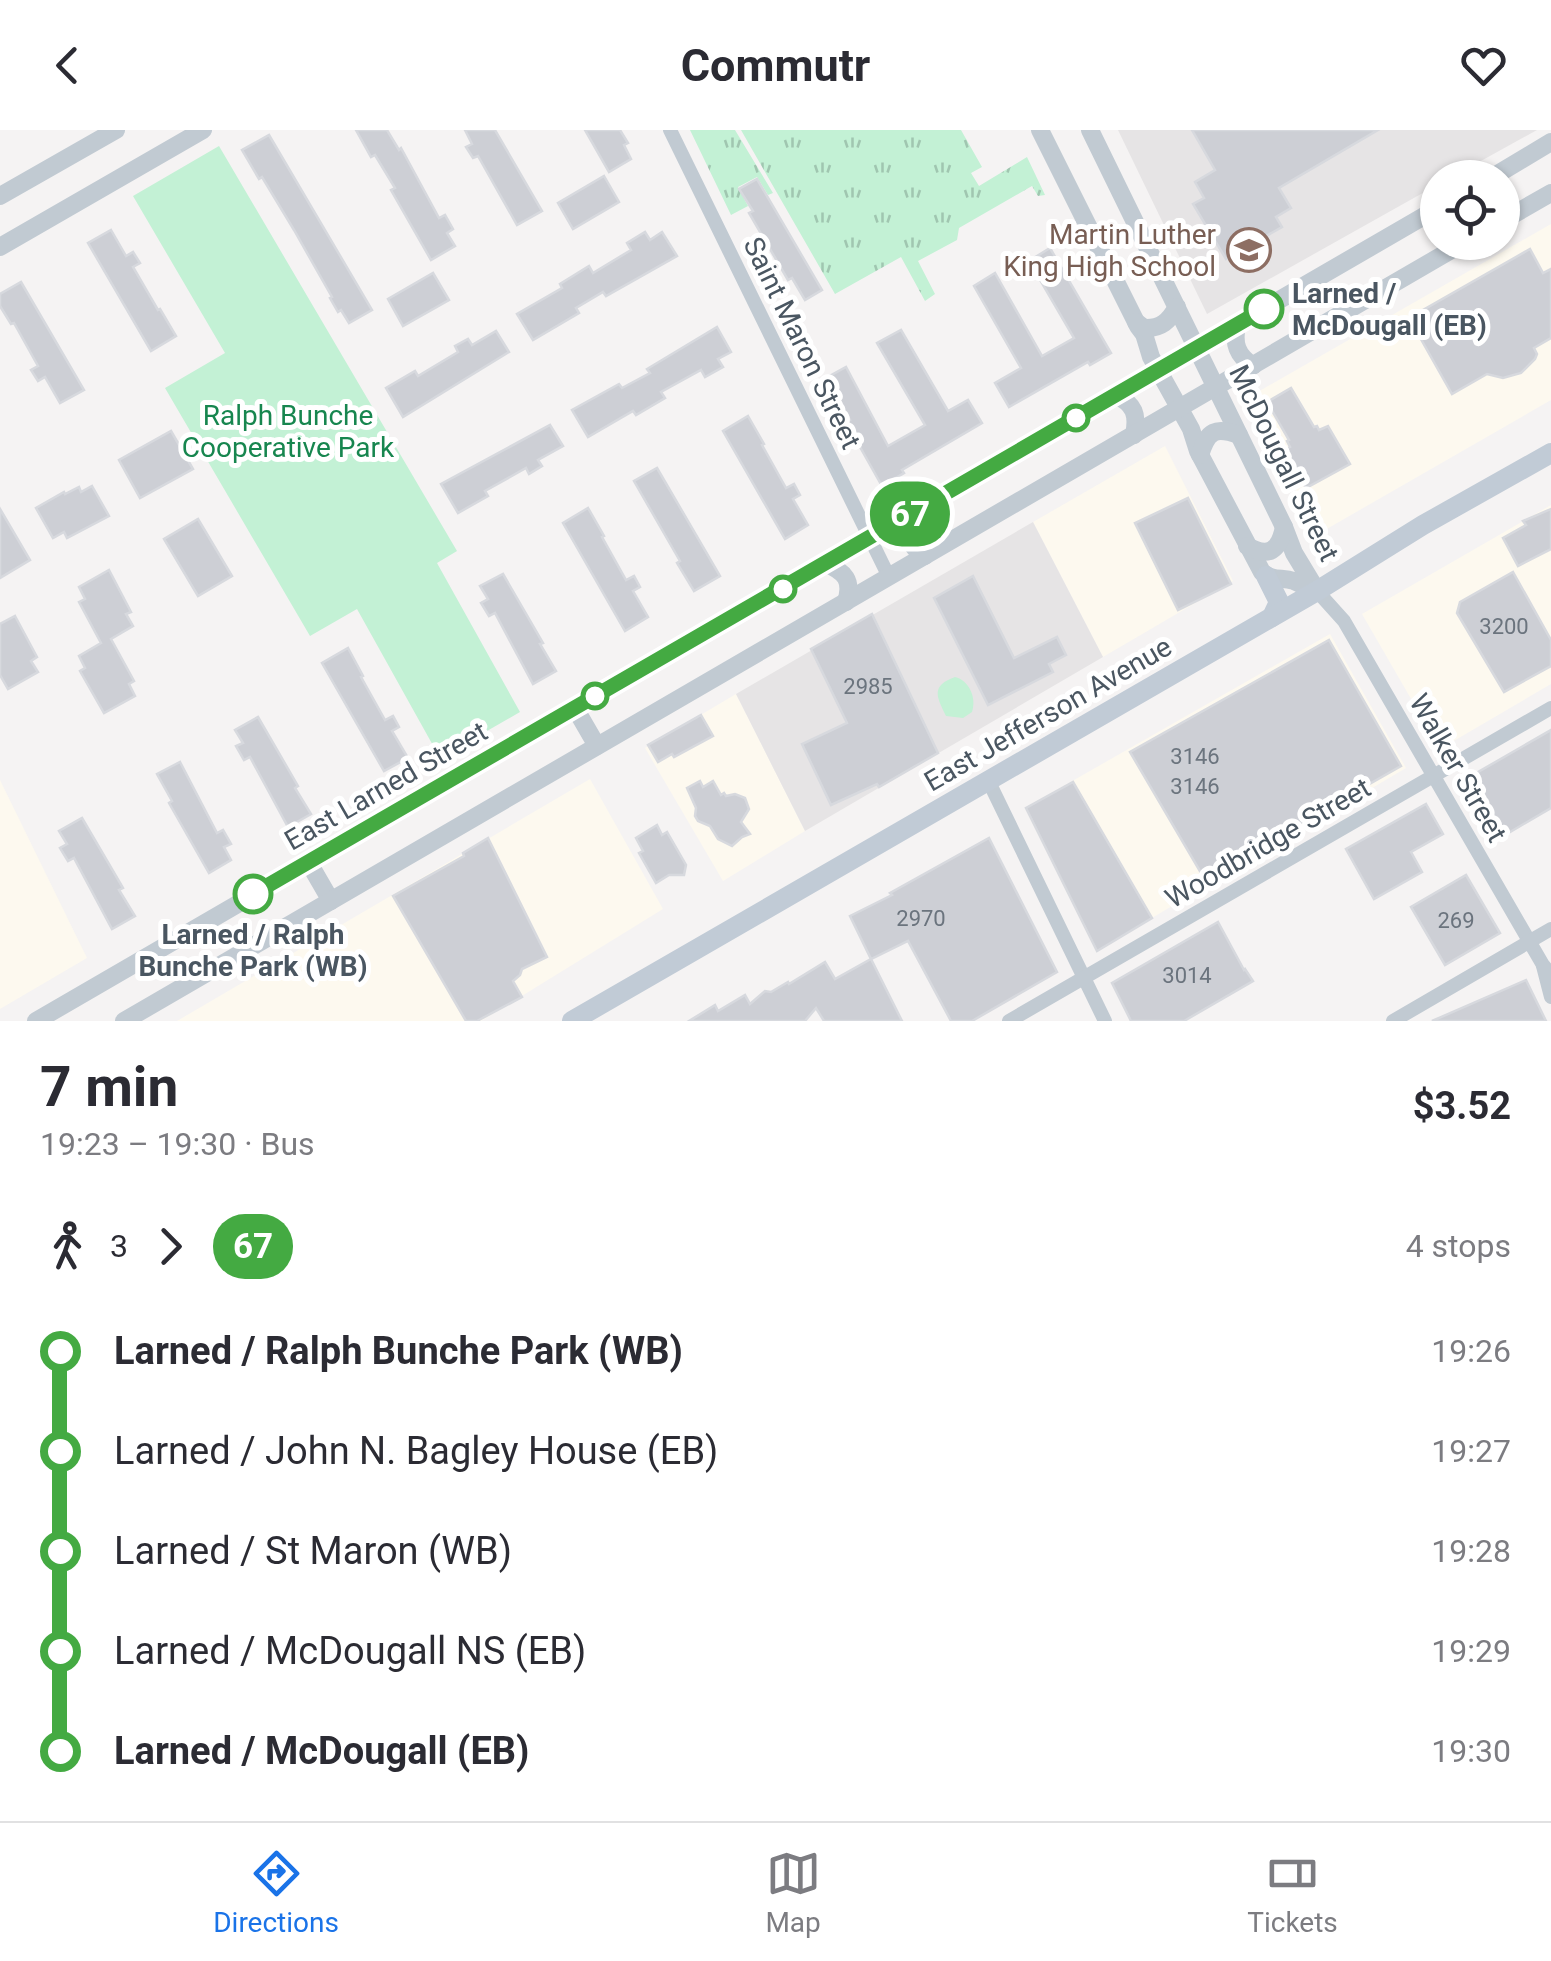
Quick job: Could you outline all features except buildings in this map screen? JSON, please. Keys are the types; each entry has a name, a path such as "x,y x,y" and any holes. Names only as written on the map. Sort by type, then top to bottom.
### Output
{"main road":[{"name":"East Jefferson Avenue","path":"572,1021 604,1013 988,780 1551,453"},
{"path":"1266,576 1279,602 1272,616"}],"street":[{"path":"0,196 116,130"},
{"path":"0,247 203,130"},
{"name":"Saint Maron Street","path":"670,130 889,578"},
{"path":"1040,130 1246,546 1266,576"},
{"name":"McDougall Street","path":"1090,130 1294,552 1317,590"},
{"path":"1520,161 1551,142"},
{"path":"1520,210 1551,192"},
{"name":"East Larned Street","path":"36,1021 1420,218"},
{"path":"124,1021 1434,260"},
{"path":"1136,322 1144,328 1162,326 1177,307"},
{"path":"1236,325 1236,349 1252,366"},
{"path":"1115,396 1126,400 1135,410 1134,435"},
{"path":"1200,454 1205,440 1214,432 1225,430 1240,435"},
{"path":"908,516 908,539 914,550 925,556"},
{"path":"1246,546 1259,552 1272,550 1281,542 1284,527"},
{"path":"825,564 838,568 848,579 846,602"},
{"name":"McDougall Street","path":"1266,576 1317,590"},
{"name":"Walker Street","path":"1317,590 1344,621 1547,969 1551,998"},
{"path":"575,708 597,746"},
{"name":"Woodbridge Street","path":"1009,1021 1551,708"},
{"path":"988,780 1105,1021"},
{"path":"309,863 331,901"},
{"path":"1392,1021 1551,929"}],"shaded area":[{"name":"Martin Luther King High School","path":"1118,130 1537,130 1483,160 1420,160 1420,195 1207,314"},
{"path":"1551,224 1551,400 1318,534 1249,397 1488,260 1520,260 1520,242"},
{"path":"1165,446 1233,581 1103,657 1033,522"},
{"path":"1551,505 1551,684 1440,749 1362,614"},
{"path":"1033,522 1103,657 805,831 736,694"},
{"path":"1330,634 1406,768 1096,951 1025,808"},
{"path":"736,694 805,831 723,881 645,748"},
{"path":"590,779 663,909 481,1021 177,1021"},
{"path":"0,780 87,958 0,1009"}],"green space":[{"path":"690,130 735,130 773,193 768,195 757,177 738,187 748,206 731,215"},
{"path":"741,130 961,130 982,167 971,173 979,186 1027,157 1045,195 1038,196 1032,186 959,228 957,240 918,261 935,294 925,301 901,257 835,294"},
{"name":"Ralph Bunche Cooperative Park","path":"219,146 457,551 437,563 520,712 440,758 357,609 310,636 165,388 225,353 133,196"},
{"path":"955,677 968,686 973,696 972,712 963,718 946,716 938,698 942,684"}],"bus line":[{"name":"67","path":"253,894 1264,309"}],"place":[{"name":"Martin Luther King High School","path":"1249,250"},
{"name":"Larned / McDougall (EB)","path":"1264,309"},
{"name":"Larned / Ralph Bunche Park (WB)","path":"253,894"}]}
